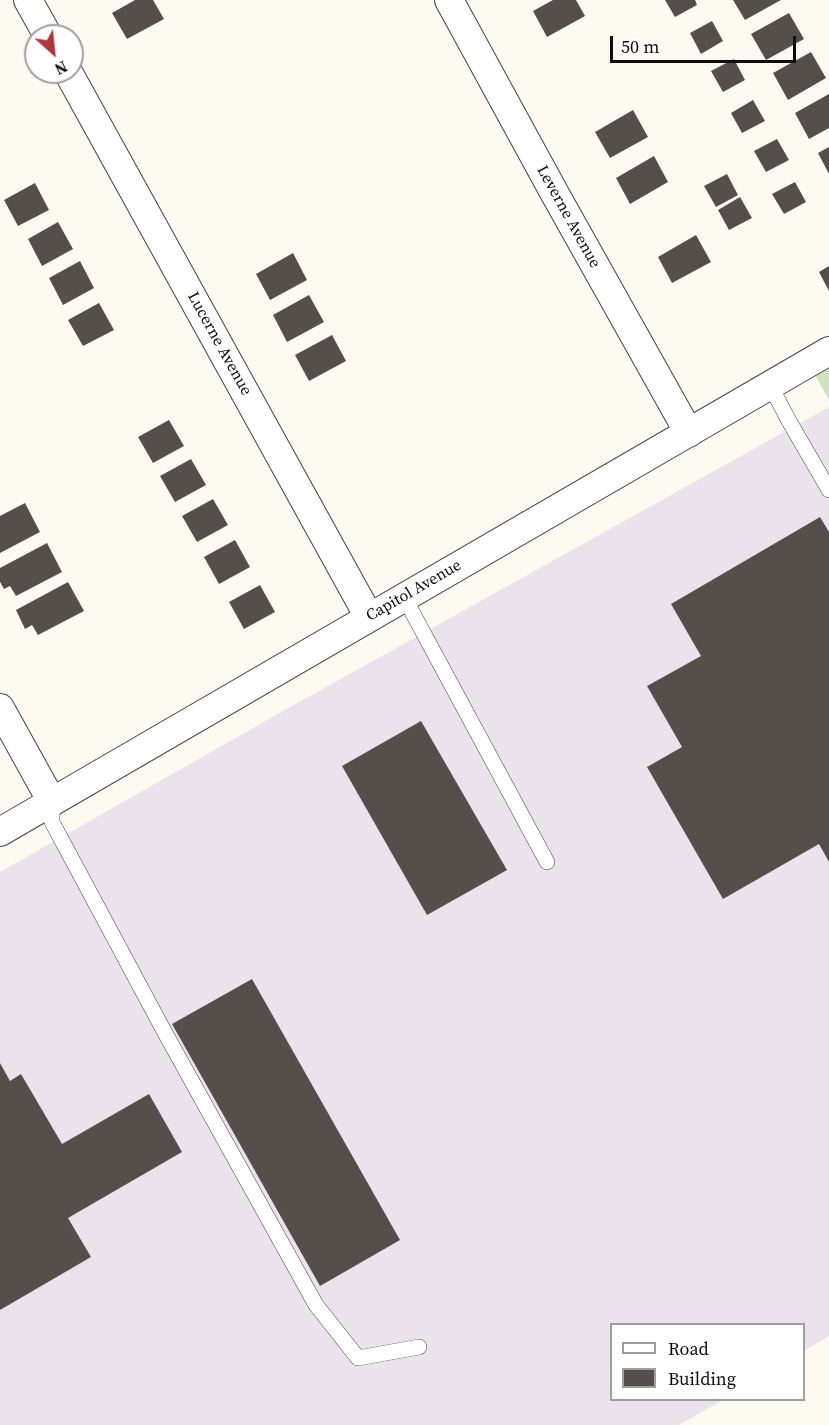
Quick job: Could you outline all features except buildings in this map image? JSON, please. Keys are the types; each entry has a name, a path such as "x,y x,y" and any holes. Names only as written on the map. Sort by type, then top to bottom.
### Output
{"street":[{"path":"28,0 41,24"},
{"name":"Leverne Avenue","path":"449,0 689,433"},
{"name":"Lucerne Avenue","path":"75,84 369,617"},
{"name":"Capitol Avenue","path":"0,832 829,351"},
{"path":"0,708 52,802"}],"lane":[{"path":"771,385 829,490"},
{"path":"404,597 547,862"},
{"path":"52,802 52,822 316,1305 358,1358 419,1347"}],"shaded area":[{"path":"829,407 829,1336 805,1350 805,1323 610,1323 610,1401 720,1401 679,1425 0,1425 0,872 283,711"}],"green space":[{"path":"829,367 829,400 815,375"}]}
